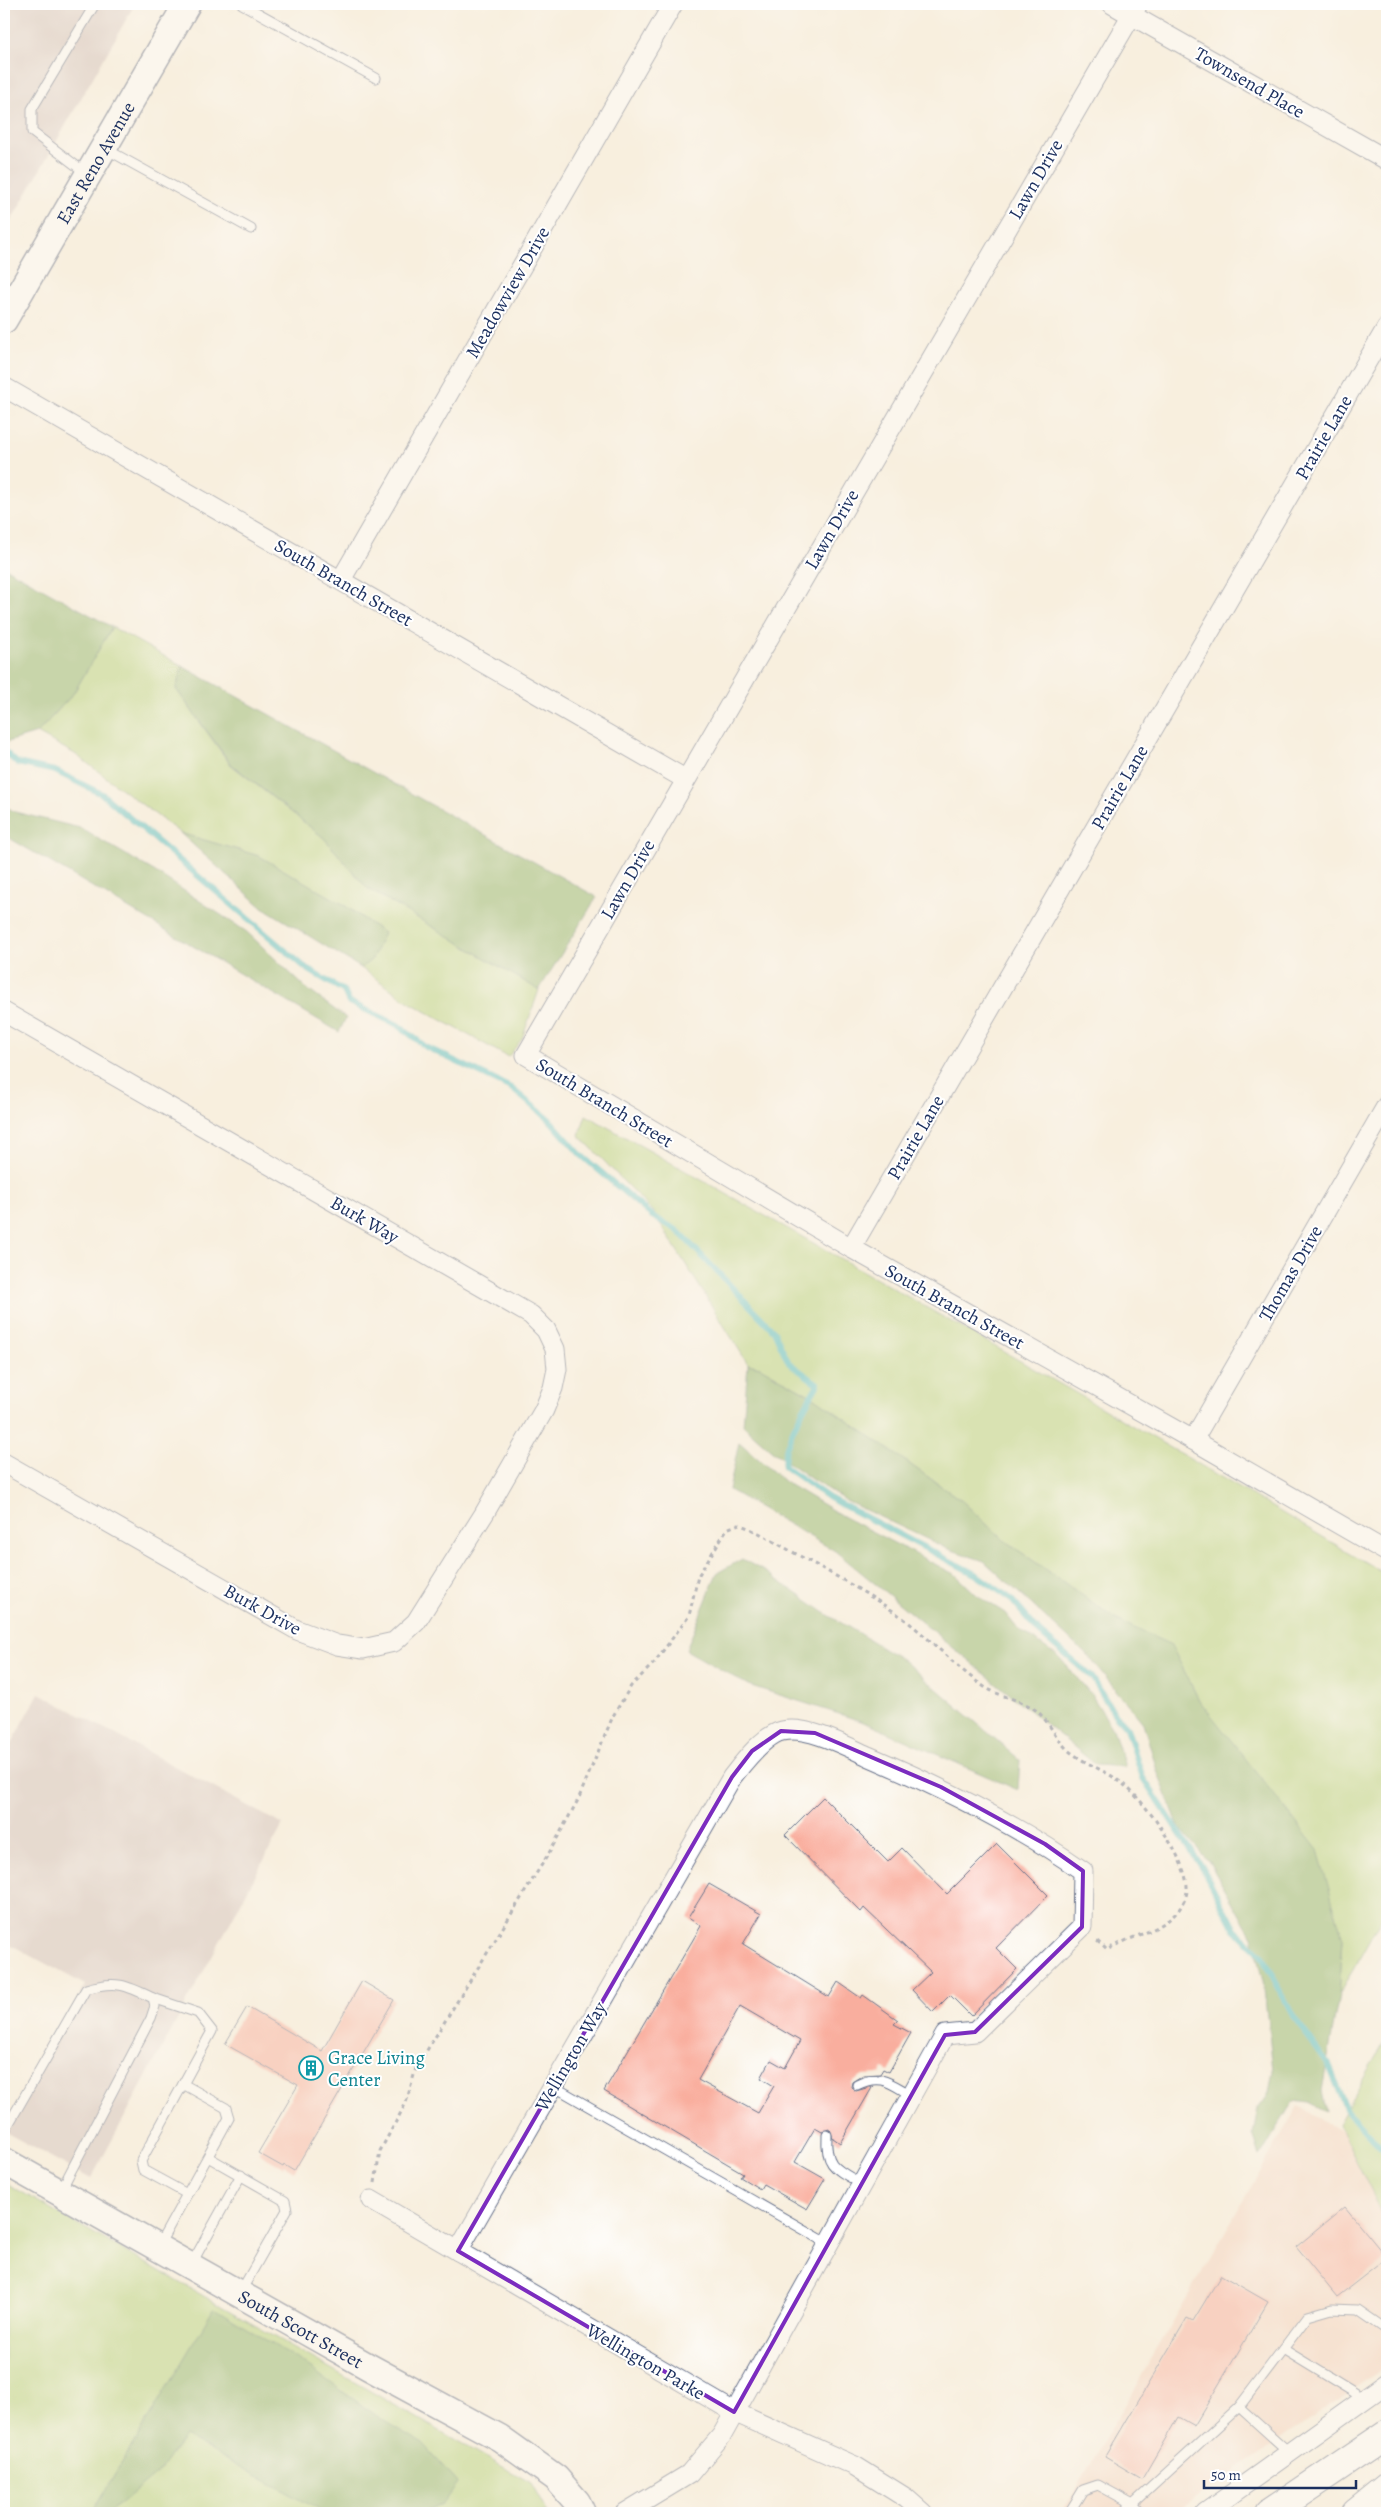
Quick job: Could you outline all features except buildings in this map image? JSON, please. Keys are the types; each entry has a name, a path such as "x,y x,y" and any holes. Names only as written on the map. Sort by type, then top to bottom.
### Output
{"highway":[{"path":"1270,2513 1387,2434"},
{"path":"1356,2513 1387,2488"}],"street":[{"name":"East Reno Avenue","path":"4,320 187,4"},
{"name":"Meadowview Drive","path":"341,580 673,4"},
{"name":"Townsend Place","path":"1112,4 1135,9 1387,160"},
{"name":"Lawn Drive","path":"526,1055 1135,9"},
{"name":"Prairie Lane","path":"851,1248 1387,327"},
{"name":"South Branch Street","path":"4,387 685,779"},
{"name":"Burk Way","path":"4,1012 501,1297 530,1315 541,1325 555,1349 557,1369 553,1388 544,1410 484,1514"},
{"name":"South Branch Street","path":"526,1055 851,1248 1193,1440 1387,1552"},
{"name":"Thomas Drive","path":"1193,1440 1387,1106"},
{"name":"Burk Drive","path":"4,1463 297,1630 337,1645 363,1649 394,1642 416,1622 484,1514"},
{"name":"Wellington Way","path":"458,2251 732,1777 752,1751 781,1731 815,1733 941,1787 1045,1844 1082,1870 1082,1927"},
{"path":"625,2513 689,2474 722,2435 946,2035 975,2032 1082,1927"},
{"name":"South Scott Street","path":"4,2161 500,2438 556,2478 572,2495 582,2513"},
{"name":"Wellington Parke","path":"371,2200 734,2412 855,2466 906,2498 923,2513"},
{"path":"1205,2513 1387,2384"}],"lane":[{"path":"88,174 32,132 32,109 95,4"},
{"path":"242,4 376,78"},
{"path":"104,147 251,229"},
{"path":"4,2132 86,1990 106,1983 130,1987 153,1998 198,2013 212,2031 140,2161 140,2166 143,2170 187,2194"},
{"path":"60,2192 151,2018 154,2006 153,1998"},
{"path":"857,2084 870,2078 882,2079 911,2095"},
{"path":"157,2247 229,2118 229,2112 226,2108 183,2084"},
{"path":"552,2086 829,2244"},
{"path":"827,2135 826,2152 835,2168 862,2184"},
{"path":"208,2157 285,2201 287,2210 240,2293"},
{"path":"190,2265 241,2175"},
{"path":"1124,2513 1238,2407 1308,2316 1332,2309 1358,2310 1387,2330"},
{"path":"1283,2349 1366,2399"},
{"path":"1238,2407 1290,2453"},
{"path":"1070,2513 1083,2490 1098,2485 1133,2504 1141,2513"}],"path":[{"path":"371,2200 379,2167 380,2151 406,2103 416,2068 549,1854 578,1800 613,1716 631,1686 654,1663 689,1616 698,1576 727,1529 739,1524 891,1609 931,1640 952,1661 983,1686 1038,1712 1069,1751 1105,1770 1125,1785 1136,1797 1161,1830 1176,1854 1186,1875 1186,1897 1172,1917 1143,1935 1118,1943 1107,1950 1082,1927"}],"highlighted area":[{"path":"781,1731 815,1733 941,1787 1045,1844 1083,1871 1082,1927 975,2032 945,2035 734,2412 458,2251 732,1777 752,1751"}],"shaded area":[{"path":"4,4 135,4 4,233"},
{"path":"39,1693 283,1825 91,2179 5,2132 85,1985 4,1941 4,1758"},
{"path":"1298,2106 1346,2134 1387,2225 1387,2367 1173,2513 1062,2513"}],"green space":[{"path":"4,567 112,627 73,694 37,733 4,743"},
{"path":"112,627 182,666 176,689 230,764 324,838 367,888 539,990 522,1039 508,1057 409,1002 361,968 372,959 384,933 341,903 259,856 180,833 75,754 37,733 73,694"},
{"path":"182,666 597,897 539,990 367,888 324,838 231,764 176,689"},
{"path":"4,805 15,812 80,828 154,871 247,932 307,989 346,1018 339,1032 4,835"},
{"path":"180,833 259,856 341,903 384,933 372,959 361,968 262,907"},
{"path":"586,1115 788,1228 1387,1575 1387,1909 1339,1995 1343,1939 1199,1700 1171,1646 1117,1620 1001,1538 961,1500 815,1398 760,1367 748,1364 653,1212 579,1135"},
{"path":"748,1364 760,1367 815,1398 961,1500 1001,1538 1117,1620 1171,1645 1199,1700 1318,1850 1343,1939 1339,1995 1322,2091 1326,2112 1309,2103 1293,2101 1260,2157 1253,2134 1258,2108 1269,2093 1273,2070 1263,1981 1252,1936 1209,1862 1179,1827 1157,1770 1143,1723 1089,1657 984,1561 946,1548 846,1501 771,1450 743,1425"},
{"path":"739,1442 785,1482 844,1517 956,1575 978,1596 1005,1613 1017,1628 1059,1657 1091,1694 1113,1729 1125,1767 1096,1765 835,1551 729,1490"},
{"path":"742,1559 769,1574 825,1613 903,1660 1020,1760 1018,1790 861,1721 748,1685 686,1650 717,1573"},
{"path":"1387,2037 1387,2223 1338,2124"},
{"path":"4,2182 531,2483 548,2513 4,2513"},
{"path":"214,2308 300,2361 384,2421 423,2444 458,2483 442,2504 421,2513 325,2513 184,2436 161,2470 107,2513 92,2513"}],"waterway":[{"path":"4,751 17,763 55,771 102,794 307,969 344,991 349,1002 398,1025 426,1047 511,1088 549,1119 581,1155 652,1216 677,1230 774,1331 789,1363 818,1384 790,1436 786,1448 785,1467 829,1498 977,1575 1011,1599 1039,1632 1092,1677 1115,1715 1127,1728 1143,1778 1202,1867 1235,1930 1261,1954 1294,2017 1327,2063 1346,2109 1387,2153"}],"place":[{"name":"Grace Living Center","path":"311,2068"}]}
